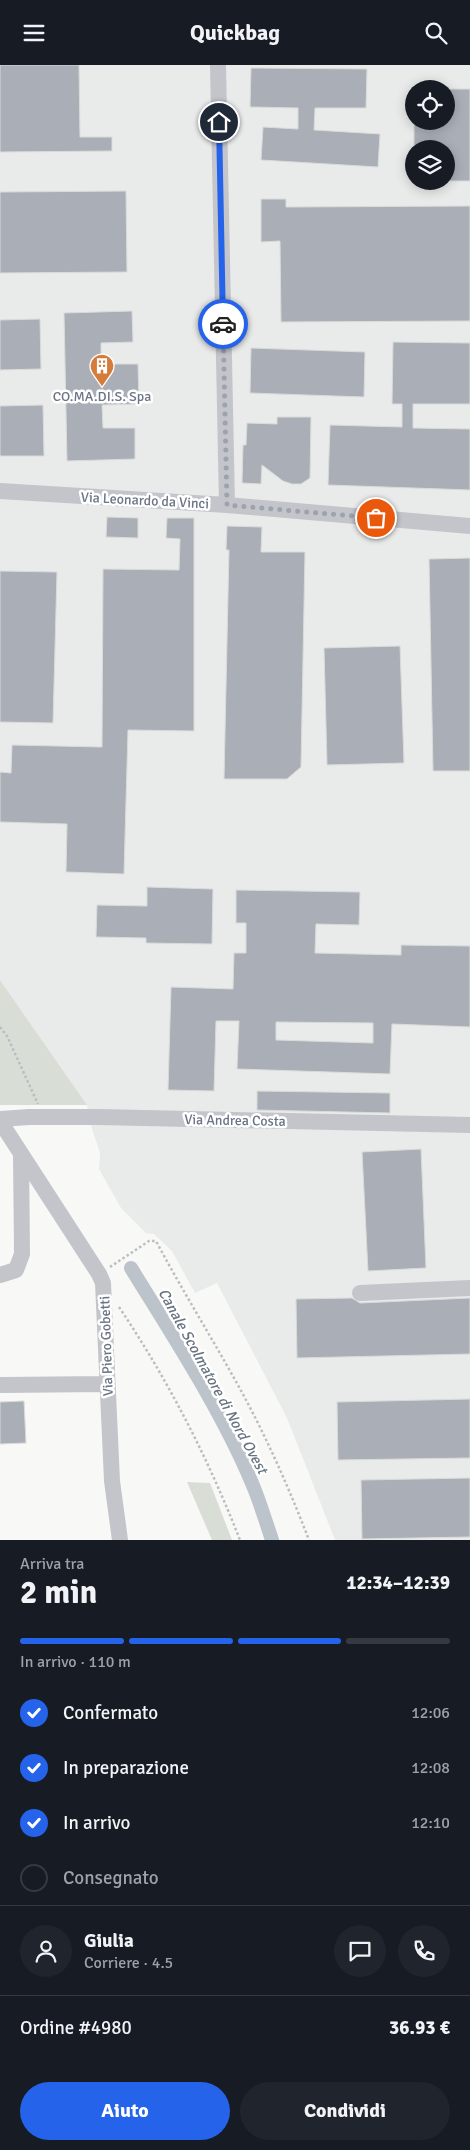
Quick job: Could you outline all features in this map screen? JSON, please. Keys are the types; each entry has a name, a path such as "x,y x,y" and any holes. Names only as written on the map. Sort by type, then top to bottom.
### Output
{"street":[{"path":"218,65 227,505"},
{"name":"Via Leonardo da Vinci","path":"0,491 227,505 470,526"},
{"name":"Via Andrea Costa","path":"0,1120 44,1117 470,1125"},
{"name":"Via Piero Gobetti","path":"0,1120 103,1283 112,1481 120,1540"},
{"path":"0,1275 16,1270 22,1254 21,1155"},
{"path":"360,1293 470,1288"},
{"path":"0,1385 107,1384"}],"path":[{"path":"0,1027 7,1036 44,1117"},
{"path":"99,1274 149,1241 156,1241 239,1388 275,1459 309,1540"},
{"path":"116,1303 149,1351 183,1413 212,1473 240,1540"}],"shaded area":[{"path":"0,65 470,65 470,1540 335,1540 287,1418 217,1283 195,1293 172,1251 154,1234 146,1233 121,1208 99,1169 100,1153 91,1126 87,1105 0,980"},
{"path":"0,980 87,1105 0,1105"},
{"path":"187,1482 210,1483 232,1540 212,1540"}],"building":[{"path":"0,65 79,65 80,137 112,137 112,151 0,152"},
{"path":"251,68 367,69 366,108 315,108 314,130 380,134 378,167 261,160 263,127 298,129 298,108 250,107"},
{"path":"455,89 470,89 470,181 455,181 455,140 414,140 414,130 455,130"},
{"path":"126,191 127,272 0,273 0,192"},
{"path":"261,199 286,199 286,207 470,206 470,321 281,322 280,241 261,242"},
{"name":"CO.MA.DI.S. Spa","path":"132,311 133,342 101,343 101,364 138,364 139,404 102,405 103,428 135,428 135,459 67,461 64,313"},
{"path":"40,319 41,369 0,370 0,320"},
{"path":"393,342 470,343 470,404 413,404 413,428 470,429 470,490 328,485 330,425 402,427 402,404 392,404"},
{"path":"251,348 365,352 364,397 250,393"},
{"path":"43,405 44,456 0,456 0,406"},
{"path":"277,417 311,417 310,478 301,484 292,484 283,481 262,465 261,484 242,483 243,445 246,445 247,423 277,424"},
{"path":"107,517 138,518 138,538 106,537"},
{"path":"167,518 194,518 194,731 128,730 124,874 66,872 67,824 0,822 0,772 11,773 12,745 102,747 103,569 179,570 180,539 166,538"},
{"path":"227,526 262,527 261,552 305,552 301,767 287,779 224,779 229,550 226,550"},
{"path":"470,558 470,771 433,771 429,559"},
{"path":"0,571 57,572 53,723 0,722"},
{"path":"400,646 404,763 327,765 324,648"},
{"path":"147,887 213,889 212,944 146,943 146,938 96,937 97,905 147,906"},
{"path":"236,890 360,892 359,925 316,924 315,953 401,955 401,945 470,946 470,1027 392,1024 390,1074 237,1069 239,1021 216,1021 214,1091 168,1090 171,987 233,989 234,953 246,953 246,923 236,923","holes":["276,1022 373,1023 373,1043 276,1040"]},
{"path":"257,1091 390,1093 390,1113 257,1110"},
{"path":"421,1149 426,1268 368,1271 362,1152"},
{"path":"352,1298 360,1303 470,1298 470,1354 297,1358 296,1299"},
{"path":"470,1399 470,1458 338,1460 337,1402"},
{"path":"24,1401 26,1443 0,1444 0,1402"},
{"path":"470,1478 470,1537 362,1539 361,1480"}],"waterway":[{"name":"Canale Scolmatore di Nord Ovest","path":"131,1268 215,1407 244,1464 272,1540"}],"way so far":[{"path":"223,324 227,505 376,518"}],"place":[{"name":"CO.MA.DI.S. Spa","path":"102,387"}],"route":[{"path":"219,122 223,324"}]}
